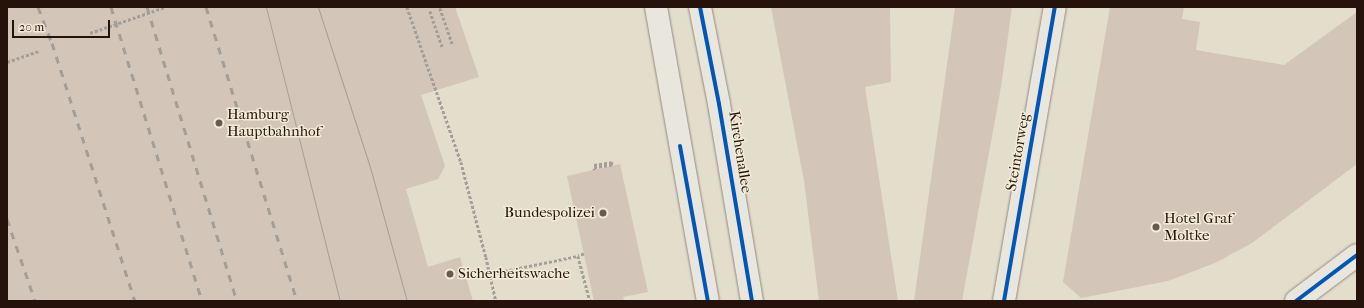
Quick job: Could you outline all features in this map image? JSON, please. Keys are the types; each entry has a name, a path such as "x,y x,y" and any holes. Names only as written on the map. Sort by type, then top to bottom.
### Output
{"street":[{"path":"656,7 708,301"},
{"name":"Kirchenallee","path":"700,7 719,104 752,301"},
{"name":"Steintorweg","path":"1004,301 1055,7"},
{"path":"1296,301 1357,255"}],"path":[{"path":"90,33 165,7"},
{"path":"407,7 461,162 496,301"},
{"path":"440,8 453,45"},
{"path":"430,12 443,49"},
{"path":"7,62 39,51"},
{"path":"594,165 612,162 612,165 594,168 595,170"},
{"path":"490,274 584,254"},
{"path":"578,256 590,301"}],"building":[{"name":"Hamburg Hauptbahnhof","path":"7,7 455,7 479,77 421,95 445,166 438,179 406,189 428,267 460,257 473,301 7,301"},
{"path":"771,7 890,7 891,82 865,87 898,301 819,301 804,181"},
{"path":"955,7 1012,7 1001,87 962,301 914,301"},
{"path":"1110,7 1184,7 1182,19 1200,22 1196,50 1284,65 1357,12 1357,164 1252,243 1215,263 1168,281 1081,298 1063,282"},
{"name":"Bundespolizei","path":"620,164 648,292 623,297 624,301 594,301 567,176"}],"tram line":[{"path":"266,7 340,301"},
{"path":"318,7 370,167 407,301"}],"railway":[{"path":"38,7 52,43 135,301"},
{"path":"111,7 202,301"},
{"path":"147,7 237,301"},
{"path":"206,7 297,301"},
{"path":"7,219 35,301"}],"cycle path":[{"path":"700,7 719,104 752,301"},
{"path":"1004,301 1055,7"},
{"path":"680,146 708,301"},
{"path":"1296,301 1357,255"}],"place":[{"name":"Hamburg Hauptbahnhof","path":"219,123"},
{"name":"Bundespolizei","path":"603,213"},
{"name":"Hotel Graf Moltke","path":"1156,227"},
{"name":"Sicherheitswache","path":"450,274"}]}
